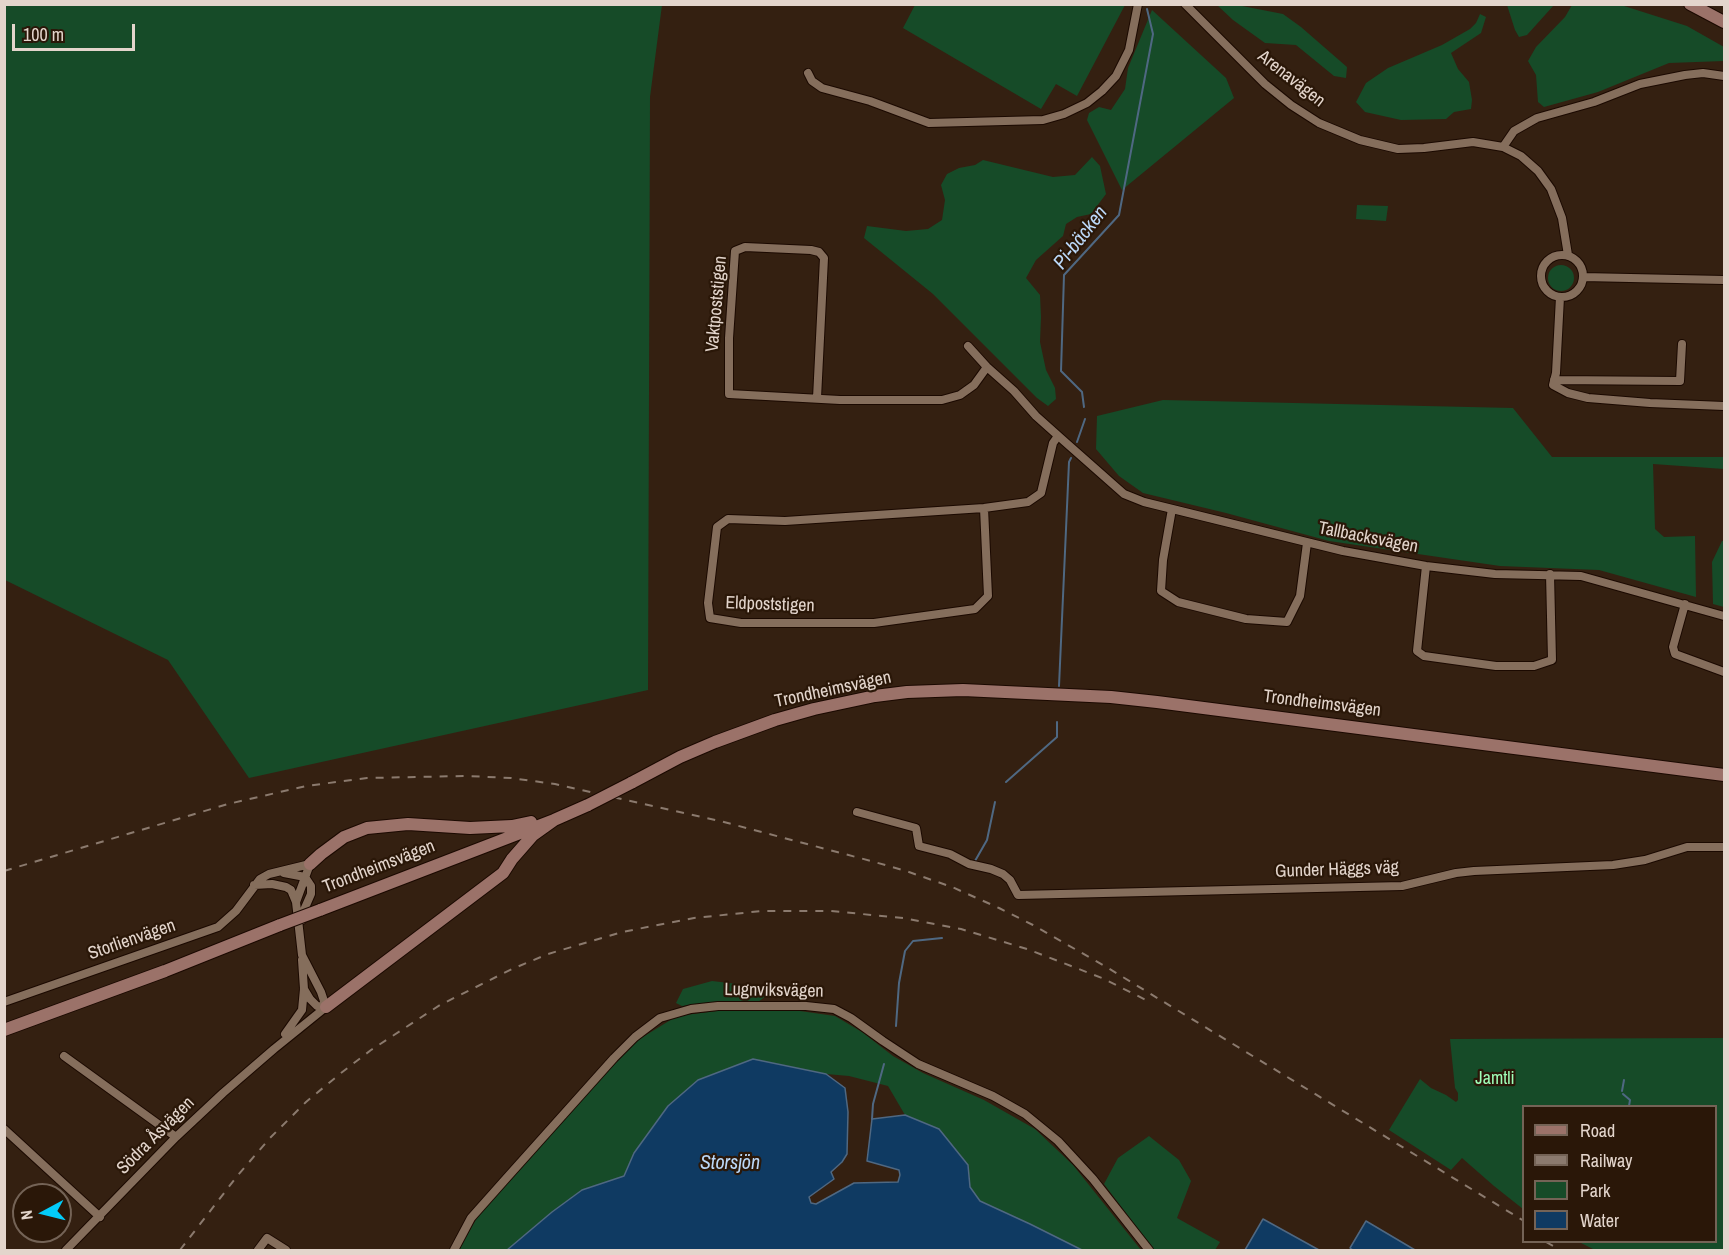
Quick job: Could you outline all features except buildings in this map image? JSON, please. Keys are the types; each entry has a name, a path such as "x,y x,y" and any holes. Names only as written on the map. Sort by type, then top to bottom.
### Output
{"main road":[{"path":"1690,4 1725,22"},
{"name":"Trondheimsvägen","path":"4,1030 165,971 558,818 714,742 775,720 875,696 907,692 963,690 1156,702 1725,775"},
{"path":"310,864 344,837 367,828 408,824 470,828 512,826 558,818"},
{"path":"326,1007 503,873 533,835 558,818"}],"street":[{"path":"808,73 812,81 822,88 870,101 929,123 1043,120 1064,114 1087,103 1102,92 1116,76 1129,50 1138,4"},
{"name":"Arenavägen","path":"1185,4 1265,84 1291,105 1319,123 1360,140 1398,149 1473,142 1503,147 1521,156 1538,171 1551,189 1562,218 1568,255 1580,264 1583,277"},
{"path":"1503,147 1514,131 1538,118 1594,102 1640,84 1703,73 1725,76"},
{"name":"Vaktpoststigen","path":"817,398 824,258 819,252 811,250 745,247 735,251 729,338 729,394 840,400 942,400 960,395 974,385 987,367"},
{"path":"1568,255 1552,257 1542,268 1543,285 1547,291 1560,297 1574,294 1581,285 1583,277 1725,280"},
{"path":"1560,297 1553,385 1568,393 1588,398 1725,406"},
{"path":"1555,376 1680,381 1682,344"},
{"name":"Tallbacksvägen","path":"968,346 1014,391 1055,439 1124,494 1144,502 1343,552 1426,566 1494,574 1581,576 1725,616"},
{"name":"Eldpoststigen","path":"984,508 988,596 975,609 874,623 741,623 710,618 708,603 717,527 728,519 785,521 984,508 1028,502 1041,493 1055,439"},
{"path":"1172,509 1163,560 1161,591 1178,602 1246,619 1287,622 1300,597 1307,543"},
{"path":"1426,566 1418,651 1424,656 1496,666 1534,666 1552,660 1550,574"},
{"path":"1685,604 1673,647 1675,654 1725,672"},
{"name":"Gunder Häggs väg","path":"857,812 916,828 919,846 950,854 969,864 1003,874 1010,880 1018,895 1402,886 1456,873 1613,865 1645,860 1687,847 1725,847"},
{"path":"296,902 310,864"},
{"name":"Storlienvägen","path":"4,1002 218,927 236,911 260,879 269,874 310,864"},
{"path":"279,872 305,877 311,886 300,936"},
{"path":"254,885 272,884 286,887 291,890 296,902"},
{"name":"Södra Åsvägen","path":"274,1049 302,1010 304,989 296,902"},
{"path":"302,955 326,1007 317,1006 304,989"},
{"name":"Lugnviksvägen","path":"453,1251 471,1218 614,1058 635,1037 660,1018 691,1009 709,1007 806,1006 834,1009 918,1064 993,1096 1025,1114 1058,1141 1093,1179 1149,1251"},
{"name":"Södra Åsvägen","path":"66,1251 176,1137 223,1093 326,1007"},
{"path":"64,1056 176,1137"},
{"path":"4,1130 100,1217"},
{"path":"258,1251 267,1238 286,1251"}],"green space":[{"path":"1125,4 1077,96 1056,84 1041,109 903,28 915,5"},
{"path":"1507,4 1554,5 1527,35 1519,37"},
{"path":"4,5 662,5 650,97 648,690 249,778 168,660 5,580"},
{"path":"1217,5 1237,5 1283,14 1347,67 1346,78 1334,76 1296,45 1265,43 1233,20"},
{"path":"1572,5 1621,5 1687,26 1724,47 1724,61 1669,63 1598,92 1544,107 1538,102 1536,75 1528,61 1536,47 1565,17"},
{"path":"1152,10 1226,78 1234,98 1122,190 1087,120 1089,113 1099,107 1111,110 1125,89 1128,68"},
{"path":"1480,14 1486,17 1481,33 1451,53 1458,69 1469,82 1471,109 1454,112 1446,119 1401,120 1365,112 1356,102 1366,83 1388,68 1442,45 1470,29"},
{"path":"1092,157 1100,166 1106,194 1091,214 1077,217 1066,224 1063,236 1036,260 1026,278 1040,295 1040,342 1046,370 1055,388 1056,399 1048,406 1037,398 933,294 864,238 867,226 906,231 928,229 942,220 945,200 941,185 947,174 959,168 975,165 983,160 1053,177 1075,175"},
{"path":"1357,205 1388,206 1386,221 1356,219"},
{"path":"1561,265 1570,269 1574,278 1570,287 1561,291 1552,287 1548,278 1552,269"},
{"path":"1163,400 1513,408 1552,457 1724,457 1724,469 1653,464 1655,529 1664,537 1695,536 1696,597 1599,570 1500,566 1329,541 1143,493 1119,476 1096,449 1097,416"},
{"path":"1724,541 1724,607 1713,604 1712,562"},
{"path":"712,981 746,985 766,996 758,1002 713,1002 682,1006 676,1003 683,989"},
{"path":"717,1011 800,1011 835,1016 862,1032 893,1056 923,1073 984,1100 1035,1129 1073,1165 1141,1250 1082,1250 980,1201 970,1187 968,1165 939,1129 905,1115 888,1086 849,1076 826,1074 754,1059 698,1080 668,1106 634,1153 624,1176 582,1190 507,1250 459,1250 478,1216 587,1093 638,1040 677,1016"},
{"name":"Jamtli","path":"1724,1038 1724,1250 1595,1250 1581,1243 1717,1243 1717,1105 1522,1105 1522,1208 1462,1158 1451,1170 1389,1130 1420,1079 1456,1102 1458,1100 1450,1039"},
{"path":"1149,1136 1179,1160 1191,1181 1177,1218 1220,1242 1215,1250 1154,1250 1104,1184 1118,1158"}],"water":[{"name":"Storsjön","path":"753,1059 826,1074 845,1088 848,1112 847,1154 831,1172 834,1179 809,1197 811,1203 816,1204 854,1183 898,1182 899,1170 867,1161 872,1119 905,1115 939,1129 968,1165 970,1187 980,1201 1082,1250 507,1250 582,1190 624,1176 634,1153 668,1106 698,1080"},
{"path":"1263,1219 1319,1250 1245,1250"},
{"path":"1366,1221 1415,1250 1353,1250 1350,1248"}],"waterway":[{"name":"Pi-bäcken","path":"1084,407 1082,392 1061,371 1064,275 1119,215 1153,34 1147,9"},
{"name":"Pi-bäcken","path":"1077,442 1085,419"},
{"name":"Pi-bäcken","path":"1059,686 1071,458"},
{"name":"Pi-bäcken","path":"1006,782 1057,737 1057,722"},
{"name":"Pi-bäcken","path":"975,861 987,840 995,802"},
{"name":"Pi-bäcken","path":"896,1026 899,983 905,951 913,941 942,938"},
{"name":"Pi-bäcken","path":"872,1119 873,1104 884,1064"},
{"path":"1622,1091 1624,1080"},
{"path":"1623,1094 1630,1100 1629,1105"}],"railway":[{"path":"4,871 228,804 306,786 367,778 466,776 511,778 555,784 720,821 906,871 952,887 999,908 1108,968 1522,1220"},
{"path":"180,1250 270,1138 306,1102 371,1050 440,1005 512,969 548,954 622,932 694,918 762,911 831,911 903,918 961,929 1027,949 1102,978 1146,1000"},
{"path":"1548,1243 1560,1250"}]}
